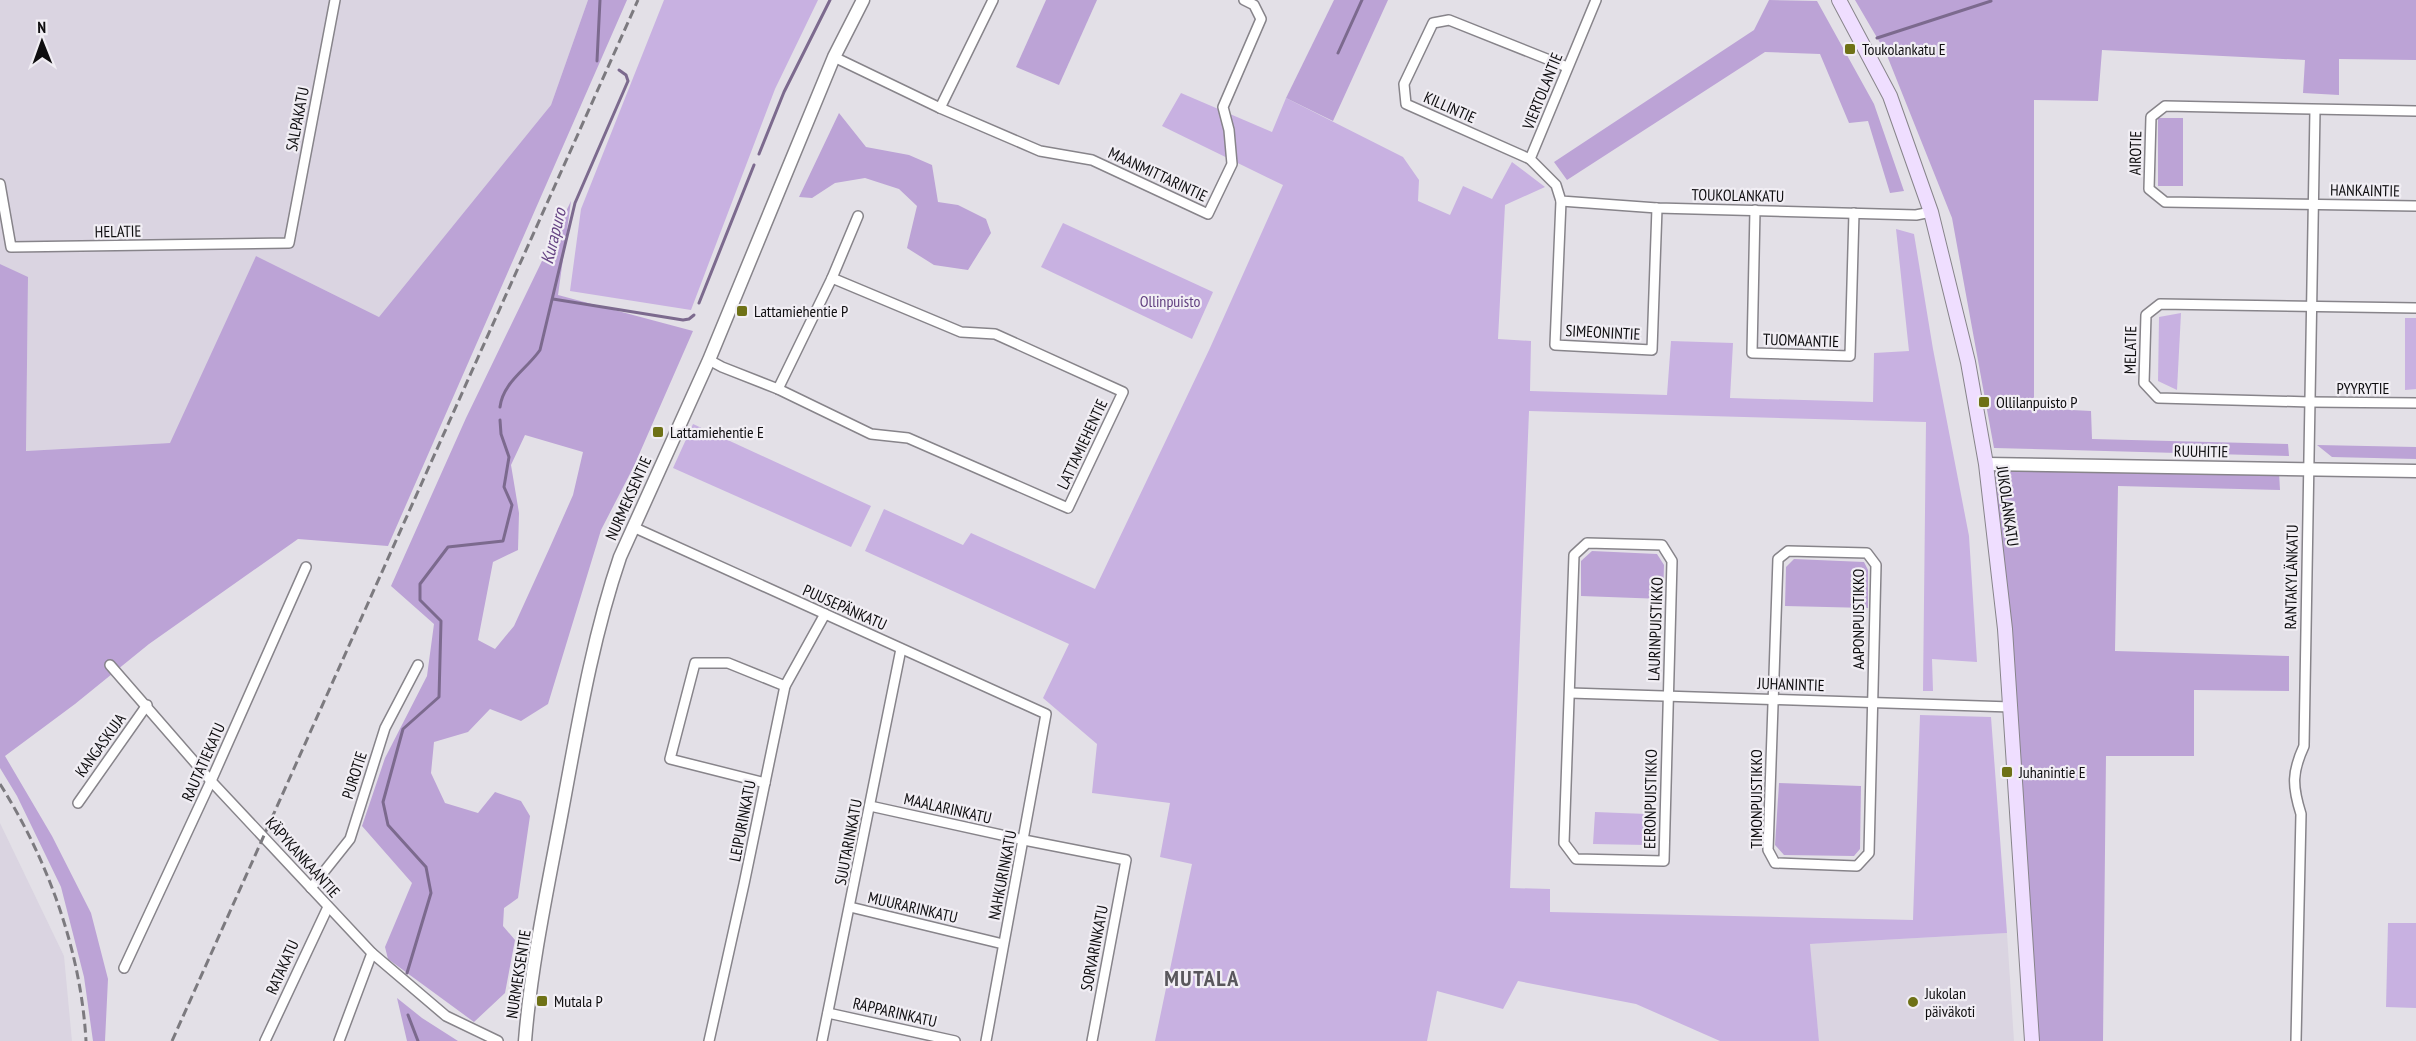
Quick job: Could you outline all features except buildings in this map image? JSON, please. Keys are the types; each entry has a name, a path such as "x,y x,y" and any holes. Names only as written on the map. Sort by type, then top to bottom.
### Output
{"main road":[{"name":"JUKOLANKATU","path":"1839,0 1890,96 1931,212 1968,362 1986,464 2000,573 2011,707 2032,1041"}],"street":[{"name":"SALPAKATU","path":"289,243 335,0"},
{"name":"NURMEKSENTIE","path":"525,1041 556,842 595,641 610,587 633,527 709,360 834,57 862,0"},
{"path":"940,108 993,0"},
{"name":"MAANMITTARINTIE","path":"834,57 940,108 1040,151 1092,160 1208,214 1232,164 1229,130 1223,107 1262,19 1254,5 1244,0"},
{"name":"VIERTOLANTIE","path":"1530,159 1596,0"},
{"name":"KILLINTIE","path":"1530,159 1406,104 1404,84 1433,23 1449,20 1567,67"},
{"name":"AIROTIE","path":"2313,204 2164,202 2149,189 2151,117 2164,106 2314,110"},
{"path":"2314,110 2416,111"},
{"name":"RANTAKYLÄNKATU","path":"2296,1041 2301,814 2295,795 2294,768 2304,746 2314,110"},
{"path":"1530,159 1556,185 1561,201"},
{"name":"HELATIE","path":"0,184 11,247 289,243"},
{"name":"TOUKOLANKATU","path":"1561,201 1657,208 1916,215 1931,212"},
{"name":"SIMEONINTIE","path":"1561,201 1555,345 1653,350 1657,208"},
{"name":"HANKAINTIE","path":"2313,204 2416,206"},
{"name":"TUOMAANTIE","path":"1755,210 1752,353 1850,356 1854,213"},
{"path":"778,389 832,278 858,216"},
{"name":"LATTAMIEHENTIE","path":"709,360 778,389 871,434 908,438 1068,508 1123,392 995,334 961,332 832,278"},
{"name":"MELATIE","path":"2310,402 2158,398 2144,383 2146,315 2160,304 2311,308"},
{"path":"2311,308 2416,308"},
{"name":"PYYRYTIE","path":"2310,402 2416,403"},
{"name":"RUUHITIE","path":"1986,464 2416,471"},
{"name":"PUUSEPÄNKATU","path":"633,527 1046,714"},
{"name":"LAURINPUISTIKKO","path":"1570,693 1574,555 1587,543 1662,545 1672,561 1667,696"},
{"name":"AAPONPUISTIKKO","path":"1772,698 1778,559 1788,550 1867,553 1876,565 1872,702"},
{"name":"RAUTATIEKATU","path":"124,969 212,781 306,567"},
{"name":"LEIPURINKATU","path":"709,1041 785,686 825,614"},
{"name":"SUUTARINKATU","path":"822,1041 901,649"},
{"path":"765,783 670,759 695,663 728,663 785,686"},
{"name":"KÄPYKANKAANTIE","path":"110,665 327,907 372,952 446,1016 498,1041"},
{"name":"PUROTIE","path":"311,888 350,839 385,728 418,665"},
{"name":"JUHANINTIE","path":"1570,693 2011,707"},
{"name":"EERONPUISTIKKO","path":"1570,693 1564,843 1576,859 1664,861 1667,696"},
{"name":"TIMONPUISTIKKO","path":"1772,698 1768,850 1775,863 1857,866 1869,853 1872,702"},
{"name":"KANGASKUJA","path":"78,802 147,705"},
{"name":"NAHKURINKATU","path":"986,1041 1046,714"},
{"name":"MAALARINKATU","path":"870,806 1126,860"},
{"name":"SORVARINKATU","path":"1092,1041 1126,860"},
{"name":"RATAKATU","path":"265,1041 327,907"},
{"name":"MUURARINKATU","path":"850,907 1004,944"},
{"path":"338,1040 372,952"},
{"name":"RAPPARINKATU","path":"828,1013 955,1041"}],"shaded area":[{"path":"0,0 588,0 551,105 379,317 256,256 171,443 26,451 28,278 0,264"},
{"path":"588,0 627,0 388,546 298,539 149,644 75,704 5,756 52,836 91,913 108,979 105,1041 93,1041 84,977 61,887 17,796 0,768 0,264 28,277 26,451 170,443 256,256 379,317 551,105"},
{"path":"1046,0 1097,0 1059,85 1016,67"},
{"path":"1334,0 1388,0 1333,121 1286,98"},
{"path":"1769,0 1817,1 1874,104 1904,191 1890,193 1868,121 1849,123 1820,54 1765,52 1567,180 1554,162 1754,30"},
{"path":"1855,0 2416,0 2416,60 2339,59 2339,95 2303,93 2305,60 2102,50 2098,101 2034,100 2034,408 2091,411 2092,439 2288,444 2289,456 1994,448 1952,218 1886,53"},
{"path":"839,113 866,147 909,155 932,165 938,202 958,205 986,219 991,233 968,270 934,265 907,248 917,206 899,189 865,178 835,183 812,198 799,197"},
{"path":"2158,118 2183,118 2183,186 2158,186"},
{"path":"571,201 558,295 693,331 634,466 601,530 548,704 521,721 490,709 468,732 434,742 431,773 445,803 478,813 495,792 521,801 530,816 518,898 504,908 503,926 515,940 505,993 474,1022 388,959 385,947 412,883 362,826 385,758 427,676 434,624 391,586 466,418","holes":["525,435 583,452 573,495 550,547 514,626 495,649 478,640 493,562 518,550 519,513 511,465"]},
{"path":"2317,445 2416,447 2416,459 2332,457"},
{"path":"1994,468 2279,472 2280,490 2118,486 2115,651 2289,656 2289,691 2194,690 2194,756 2106,756 2103,1041 2036,1041 2005,572"},
{"path":"1592,551 1657,554 1664,565 1663,599 1581,596 1581,561"},
{"path":"1794,559 1864,562 1868,570 1868,608 1785,606 1786,567"},
{"path":"1779,783 1861,786 1860,849 1854,856 1784,855 1775,845"},
{"path":"0,823 64,956 72,1041 0,1041"},
{"name":"Jukolan päiväkoti","path":"2007,933 2014,1041 1819,1041 1809,944"},
{"path":"397,998 422,1018 458,1041 407,1041"}],"green space":[{"path":"664,0 818,0 775,89 691,310 570,291 581,209"},
{"path":"1181,93 1272,132 1286,98 1403,157 1419,180 1418,201 1450,215 1463,186 1492,199 1512,162 1545,187 1505,205 1498,339 1531,341 1530,391 1667,395 1671,341 1733,343 1730,398 1873,402 1874,353 1909,351 1896,229 1914,234 1933,349 1969,536 1977,662 1932,659 1933,691 1923,691 1926,422 1529,411 1510,888 1550,889 1550,912 1913,920 1920,715 1991,717 2007,933 1810,944 1819,1041 1720,1041 1636,1004 1518,981 1503,1009 1437,991 1427,1041 1155,1041 1192,864 1160,857 1170,803 1092,793 1097,744 1043,698 1069,644 865,551 884,509 963,545 971,533 1095,589 1210,348 1283,185 1162,126"},
{"name":"Ollinpuisto","path":"1063,223 1213,292 1192,339 1041,267"},
{"path":"2181,313 2177,390 2158,381 2159,317"},
{"path":"2405,318 2416,318 2416,389 2405,390"},
{"path":"693,424 871,506 851,547 673,468"},
{"path":"1595,812 1647,814 1647,845 1593,844"},
{"path":"2388,923 2416,923 2416,1008 2386,1007"}],"waterway":[{"path":"597,61 600,0"},
{"path":"759,154 784,92 830,0"},
{"path":"1338,53 1362,0"},
{"path":"1877,38 1991,1"},
{"name":"Kurapuro","path":"500,407 506,390 540,350 575,203 628,81 626,75 619,70"},
{"path":"699,303 754,165"},
{"path":"553,299 683,320 694,315"},
{"path":"407,973 431,893 426,867 388,825 383,802 403,729 439,697 441,621 420,600 420,584 448,547 503,541 512,505 504,487 509,457 501,434 500,420"},
{"name":"Kurapuro","path":"408,1015 418,1041"}],"railway":[{"path":"172,1041 638,0"},
{"path":"0,784 33,844 59,907 77,974 86,1041"}],"place":[{"name":"Toukolankatu E","path":"1850,49"},
{"name":"Lattamiehentie P","path":"742,311"},
{"name":"Ollilanpuisto P","path":"1984,402"},
{"name":"Lattamiehentie E","path":"658,432"},
{"name":"Juhanintie E","path":"2007,772"},
{"name":"Mutala P","path":"542,1001"},
{"name":"Jukolan päiväkoti","path":"1913,1002"}],"district":[{"name":"MUTALA","path":"1202,978"}]}
